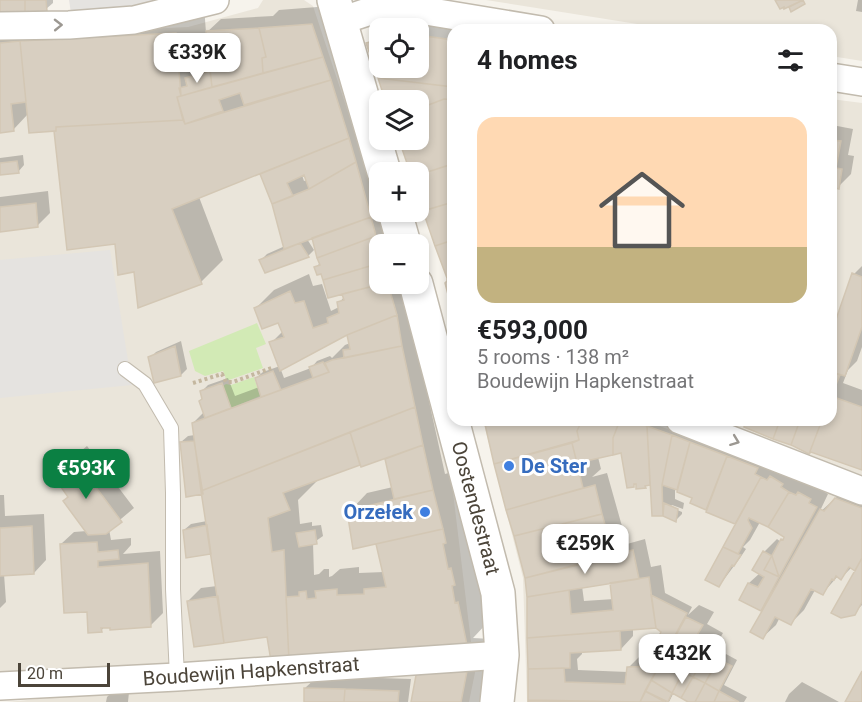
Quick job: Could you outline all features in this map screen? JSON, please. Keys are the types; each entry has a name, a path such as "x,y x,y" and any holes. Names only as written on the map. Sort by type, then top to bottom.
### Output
{"street":[{"path":"0,26 69,25 134,20 215,0"},
{"path":"381,162 337,10 389,5 505,24"},
{"path":"837,78 862,82"},
{"name":"Oostendestraat","path":"420,294 443,345 447,363"},
{"name":"Oostendestraat","path":"461,426 498,593 502,655 497,702"},
{"path":"695,426 862,491"},
{"name":"Boudewijn Hapkenstraat","path":"0,686 177,677 502,655"}],"lane":[{"path":"125,369 145,384 171,428 173,589 177,677"}],"path":[{"path":"193,383 222,374 226,382 233,382 274,367"}],"shaded area":[{"path":"69,0 157,0 110,10 71,13"},
{"path":"263,0 304,0 313,6 369,177 369,222 381,222 384,234 369,234 369,294 401,294 452,484 472,650 0,677 0,36 188,27 258,8"},
{"path":"486,0 862,0 862,61 837,57 837,24 637,24"},
{"path":"837,100 862,103 862,480 722,426 837,426"},
{"path":"110,250 132,385 0,398 0,260"},
{"path":"485,426 659,426 862,500 862,702 527,702 523,578"},
{"path":"477,663 469,702 7,702 139,689"}],"green space":[{"path":"257,323 266,344 256,348 263,368 229,380 226,379 223,371 205,376 195,371 189,351"},
{"path":"254,377 260,396 231,408 223,386"}],"building":[{"path":"0,0 25,0 25,12 0,13"},
{"path":"25,0 46,0 47,11 25,12"},
{"path":"775,0 803,0 780,9"},
{"path":"803,0 805,4 791,12 789,7"},
{"path":"312,24 323,57 263,73 262,58 266,57 259,28"},
{"path":"259,28 266,57 262,58 263,73 212,87 206,31"},
{"path":"176,33 181,96 177,97 183,120 56,127 56,131 29,133 20,41"},
{"path":"429,37 447,39 447,86 378,78 429,78"},
{"path":"20,41 26,102 11,104 14,131 0,133 0,43"},
{"path":"323,57 331,80 244,105 240,93 219,100 223,111 185,124 177,97"},
{"path":"210,71 212,87 181,96 179,88 187,86 185,78"},
{"path":"378,78 447,86 447,99 429,105 429,90 382,90"},
{"path":"331,80 349,138 172,209 202,284 138,308 134,272 118,275 115,244 67,250 54,131 56,127 183,120 185,124"},
{"path":"447,99 447,166 429,172 429,162 407,162 402,150 429,150 429,105"},
{"path":"349,138 356,162 309,189 304,175 287,183 293,196 272,204 260,174"},
{"path":"837,141 841,141 837,163"},
{"path":"17,161 19,173 0,175 0,163"},
{"path":"356,162 369,210 369,218 284,249 272,204 309,189"},
{"path":"447,166 447,204 429,209 429,171"},
{"path":"837,168 842,169 839,189 837,188"},
{"path":"36,203 38,227 0,232 0,207"},
{"path":"447,204 447,242 435,246 427,222 429,222 429,209"},
{"path":"369,218 375,234 369,234 369,239 317,258 312,238"},
{"path":"369,239 369,266 323,280 321,274 317,275 314,267 320,265 317,258"},
{"path":"447,242 447,278 435,246"},
{"path":"300,243 309,257 265,273 259,260"},
{"path":"369,266 369,287 328,298 323,280"},
{"path":"852,273 862,277 862,327 845,376 837,374 837,317"},
{"path":"369,287 369,294 391,294 397,315 347,335 280,371 269,342 284,337 278,323 262,329 254,308 290,291 295,303 304,301 313,328 328,323 327,318 339,313 337,302 344,300 342,294"},
{"path":"397,315 402,346 344,358 343,350 350,349 347,335"},
{"path":"175,346 181,376 154,383 148,357"},
{"path":"402,346 415,407 201,491 192,423 329,372 325,363 332,360"},
{"path":"323,362 329,372 313,378 309,367"},
{"path":"273,371 281,390 261,397 255,378"},
{"path":"222,383 231,408 205,418 199,401 202,399 200,391"},
{"path":"837,398 862,407 862,470 811,452 809,454 820,426 837,426"},
{"path":"415,407 423,445 361,467 350,432"},
{"path":"485,426 579,426 577,431 579,440 494,464"},
{"path":"579,426 618,426 613,438 613,455 577,463 572,443 579,440 577,431"},
{"path":"618,426 647,426 650,485 645,486 646,488 636,489 636,484 634,484 634,487 627,488 621,453 613,455 613,438"},
{"path":"647,426 672,435 662,485 663,516 652,516"},
{"path":"744,426 778,426 773,439"},
{"path":"778,426 798,426 791,445 773,439"},
{"path":"798,426 820,426 809,454 791,445"},
{"path":"350,432 360,465 283,493 290,510 268,518 272,552 284,550 289,661 271,661 267,637 224,643 201,491"},
{"path":"672,435 690,442 677,490 662,485"},
{"path":"194,441 203,494 186,497 180,442"},
{"path":"690,442 727,456 706,510 690,503 692,498 677,492"},
{"path":"572,443 583,488 506,510 494,464"},
{"path":"423,445 433,490 394,499 385,459"},
{"path":"727,456 758,468 755,474 761,477 735,524 706,512"},
{"path":"74,458 122,522 106,534 88,535 63,501 68,497 54,477 57,476 54,472"},
{"path":"770,476 783,484 781,487 789,492 768,527 749,518 752,528 738,554 723,547 761,477 767,480"},
{"path":"595,485 602,514 514,536 506,510"},
{"path":"433,490 443,529 353,549 347,511"},
{"path":"789,492 796,495 798,492 811,499 809,503 817,507 779,577 764,570 784,537 768,527"},
{"path":"835,498 862,508 862,558 855,571 849,567 841,580 836,576 834,580 832,579 823,595 811,589 791,625 775,617 763,639 750,632 820,509 824,511"},
{"path":"664,503 678,509 676,522 663,516"},
{"path":"602,514 614,556 525,578 514,536"},
{"path":"207,525 211,554 186,558 183,530"},
{"path":"32,526 34,574 0,576 0,528"},
{"path":"443,529 446,543 443,544 448,569 451,568 455,585 452,586 455,603 458,602 467,645 289,661 286,597 299,596 299,592 306,591 307,599 316,598 315,591 337,589 337,595 364,594 364,589 386,587 376,544"},
{"path":"315,530 317,544 299,547 296,533"},
{"path":"97,542 98,552 118,550 119,559 98,561 98,567 148,563 151,627 110,630 110,628 101,628 102,632 88,633 87,612 64,613 60,544"},
{"path":"723,547 741,555 719,587 705,580"},
{"path":"633,550 639,579 527,597 525,578"},
{"path":"763,551 772,556 779,577 761,611 739,600 748,583 758,587 764,577 752,570"},
{"path":"862,558 862,602 855,615 841,618 831,613"},
{"path":"649,577 656,628 527,638 527,597 569,590 571,614 613,610 610,583"},
{"path":"651,595 687,613 672,641 660,634 661,632 656,628"},
{"path":"218,596 224,643 194,647 187,601"},
{"path":"686,617 703,625 696,637 711,646 693,677 662,661"},
{"path":"620,631 621,650 570,653 570,668 528,669 527,638"},
{"path":"718,659 732,666 719,691 705,683"},
{"path":"662,661 683,672 672,693 651,680"},
{"path":"700,664 712,671 705,683 693,677"},
{"path":"659,666 640,702 528,700 528,669 564,668 565,682 625,684 627,667"},
{"path":"464,667 467,671 461,702 411,702 417,670"},
{"path":"862,671 862,702 845,702"},
{"path":"683,672 693,677 681,698 672,693"},
{"path":"693,677 705,683 695,702 688,702 681,698"},
{"path":"651,680 672,693 668,702 645,691"},
{"path":"705,683 719,691 714,702 695,702"},
{"path":"304,688 345,689 344,702 304,702"},
{"path":"345,689 399,691 398,702 344,702"},
{"path":"645,691 665,702 640,702"},
{"path":"719,691 739,702 714,702"},
{"path":"528,700 640,702 528,702"}],"place":[{"name":"De Ster","path":"509,466"},
{"name":"Orzełek","path":"425,512"}]}
